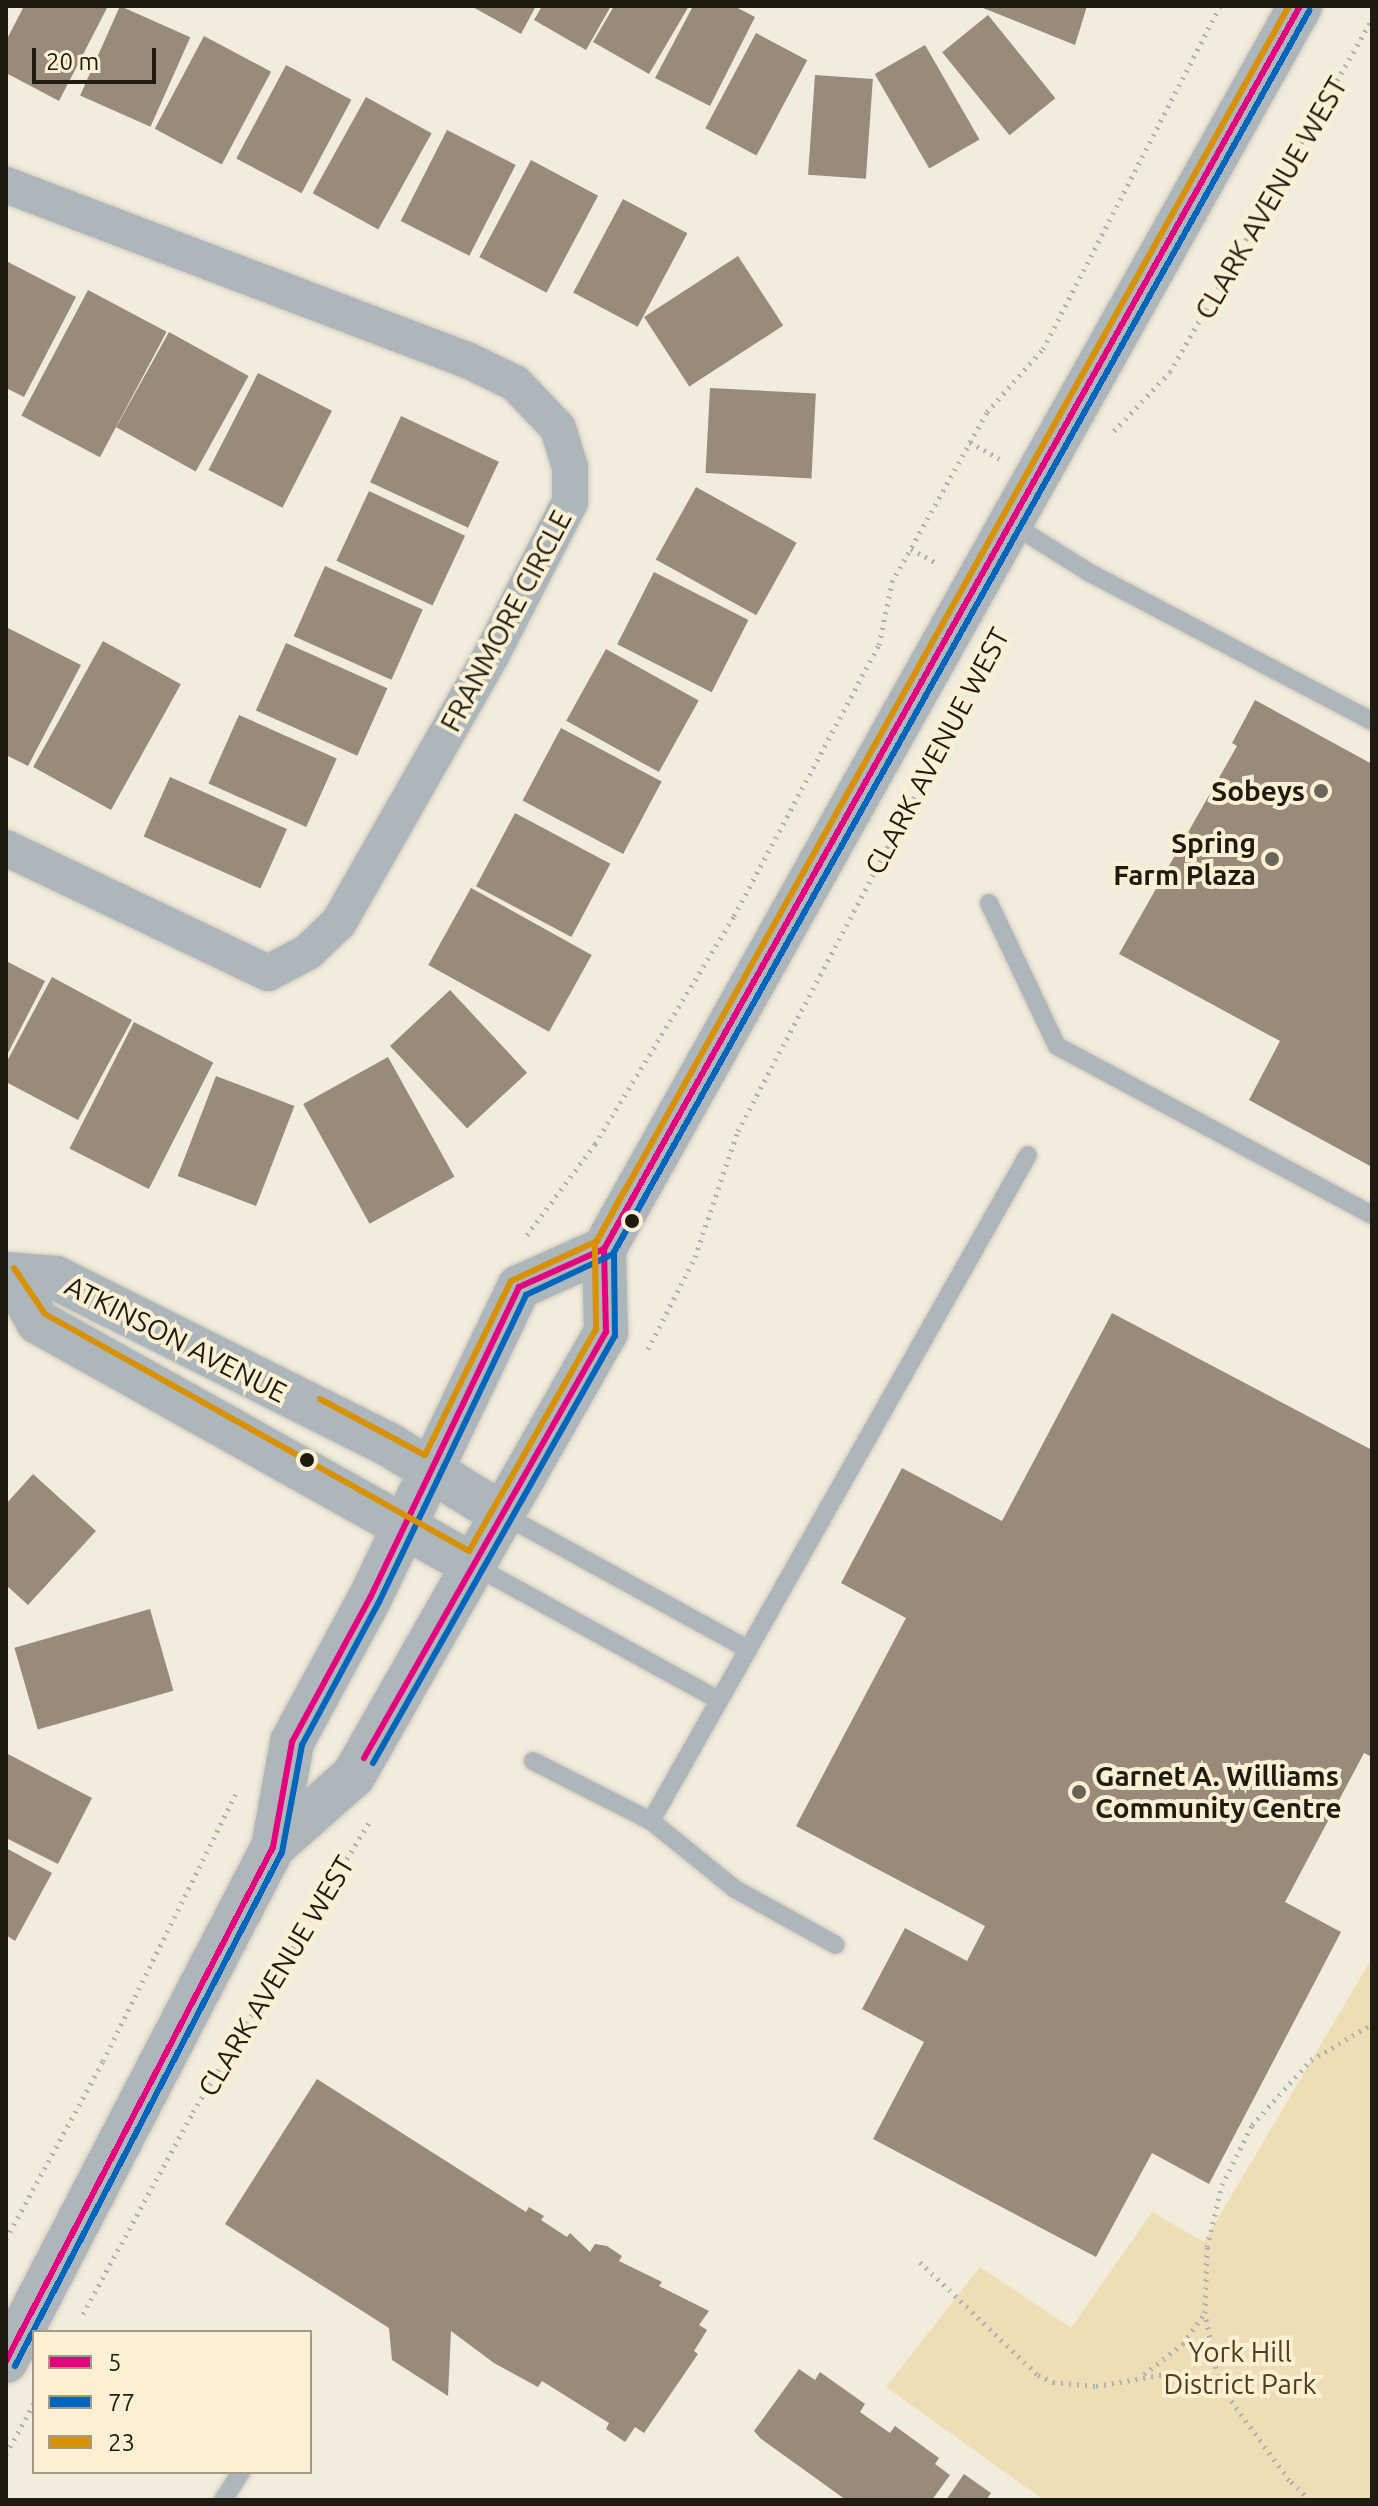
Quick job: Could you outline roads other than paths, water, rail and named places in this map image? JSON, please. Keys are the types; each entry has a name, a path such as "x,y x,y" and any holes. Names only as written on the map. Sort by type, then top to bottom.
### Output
{"street":[{"name":"CLARK AVENUE WEST","path":"273,1847 354,1775 606,1332 604,1249 1300,6"},
{"name":"FRANMORE CIRCLE","path":"6,185 68,204 515,383 558,428 570,467 570,502 485,666 339,922 308,952 268,973 6,848"},
{"name":"CLARK AVENUE WEST","path":"6,2361 273,1847 292,1742 370,1598 403,1522 519,1287 604,1249"},
{"name":"ATKINSON AVENUE","path":"9,1276 56,1278 429,1469 502,1514"},
{"name":"ATKINSON AVENUE","path":"9,1276 38,1322 403,1522 473,1565"}],"lane":[{"path":"1010,523 1090,573 1372,721"},
{"path":"989,903 1057,1046 1372,1215"},
{"path":"651,1821 1028,1155"},
{"path":"502,1514 748,1649"},
{"path":"473,1565 719,1700"},
{"path":"533,1761 651,1821 735,1889 836,1945"},
{"path":"223,2500 240,2474"}],"place":[{"name":"Sobeys","path":"1321,791"},
{"name":"Spring Farm Plaza","path":"1272,859"},
{"name":"Garnet A. Williams Community Centre","path":"1079,1792"}],"park label":[{"name":"York Hill District Park","path":"1240,2368"}]}
